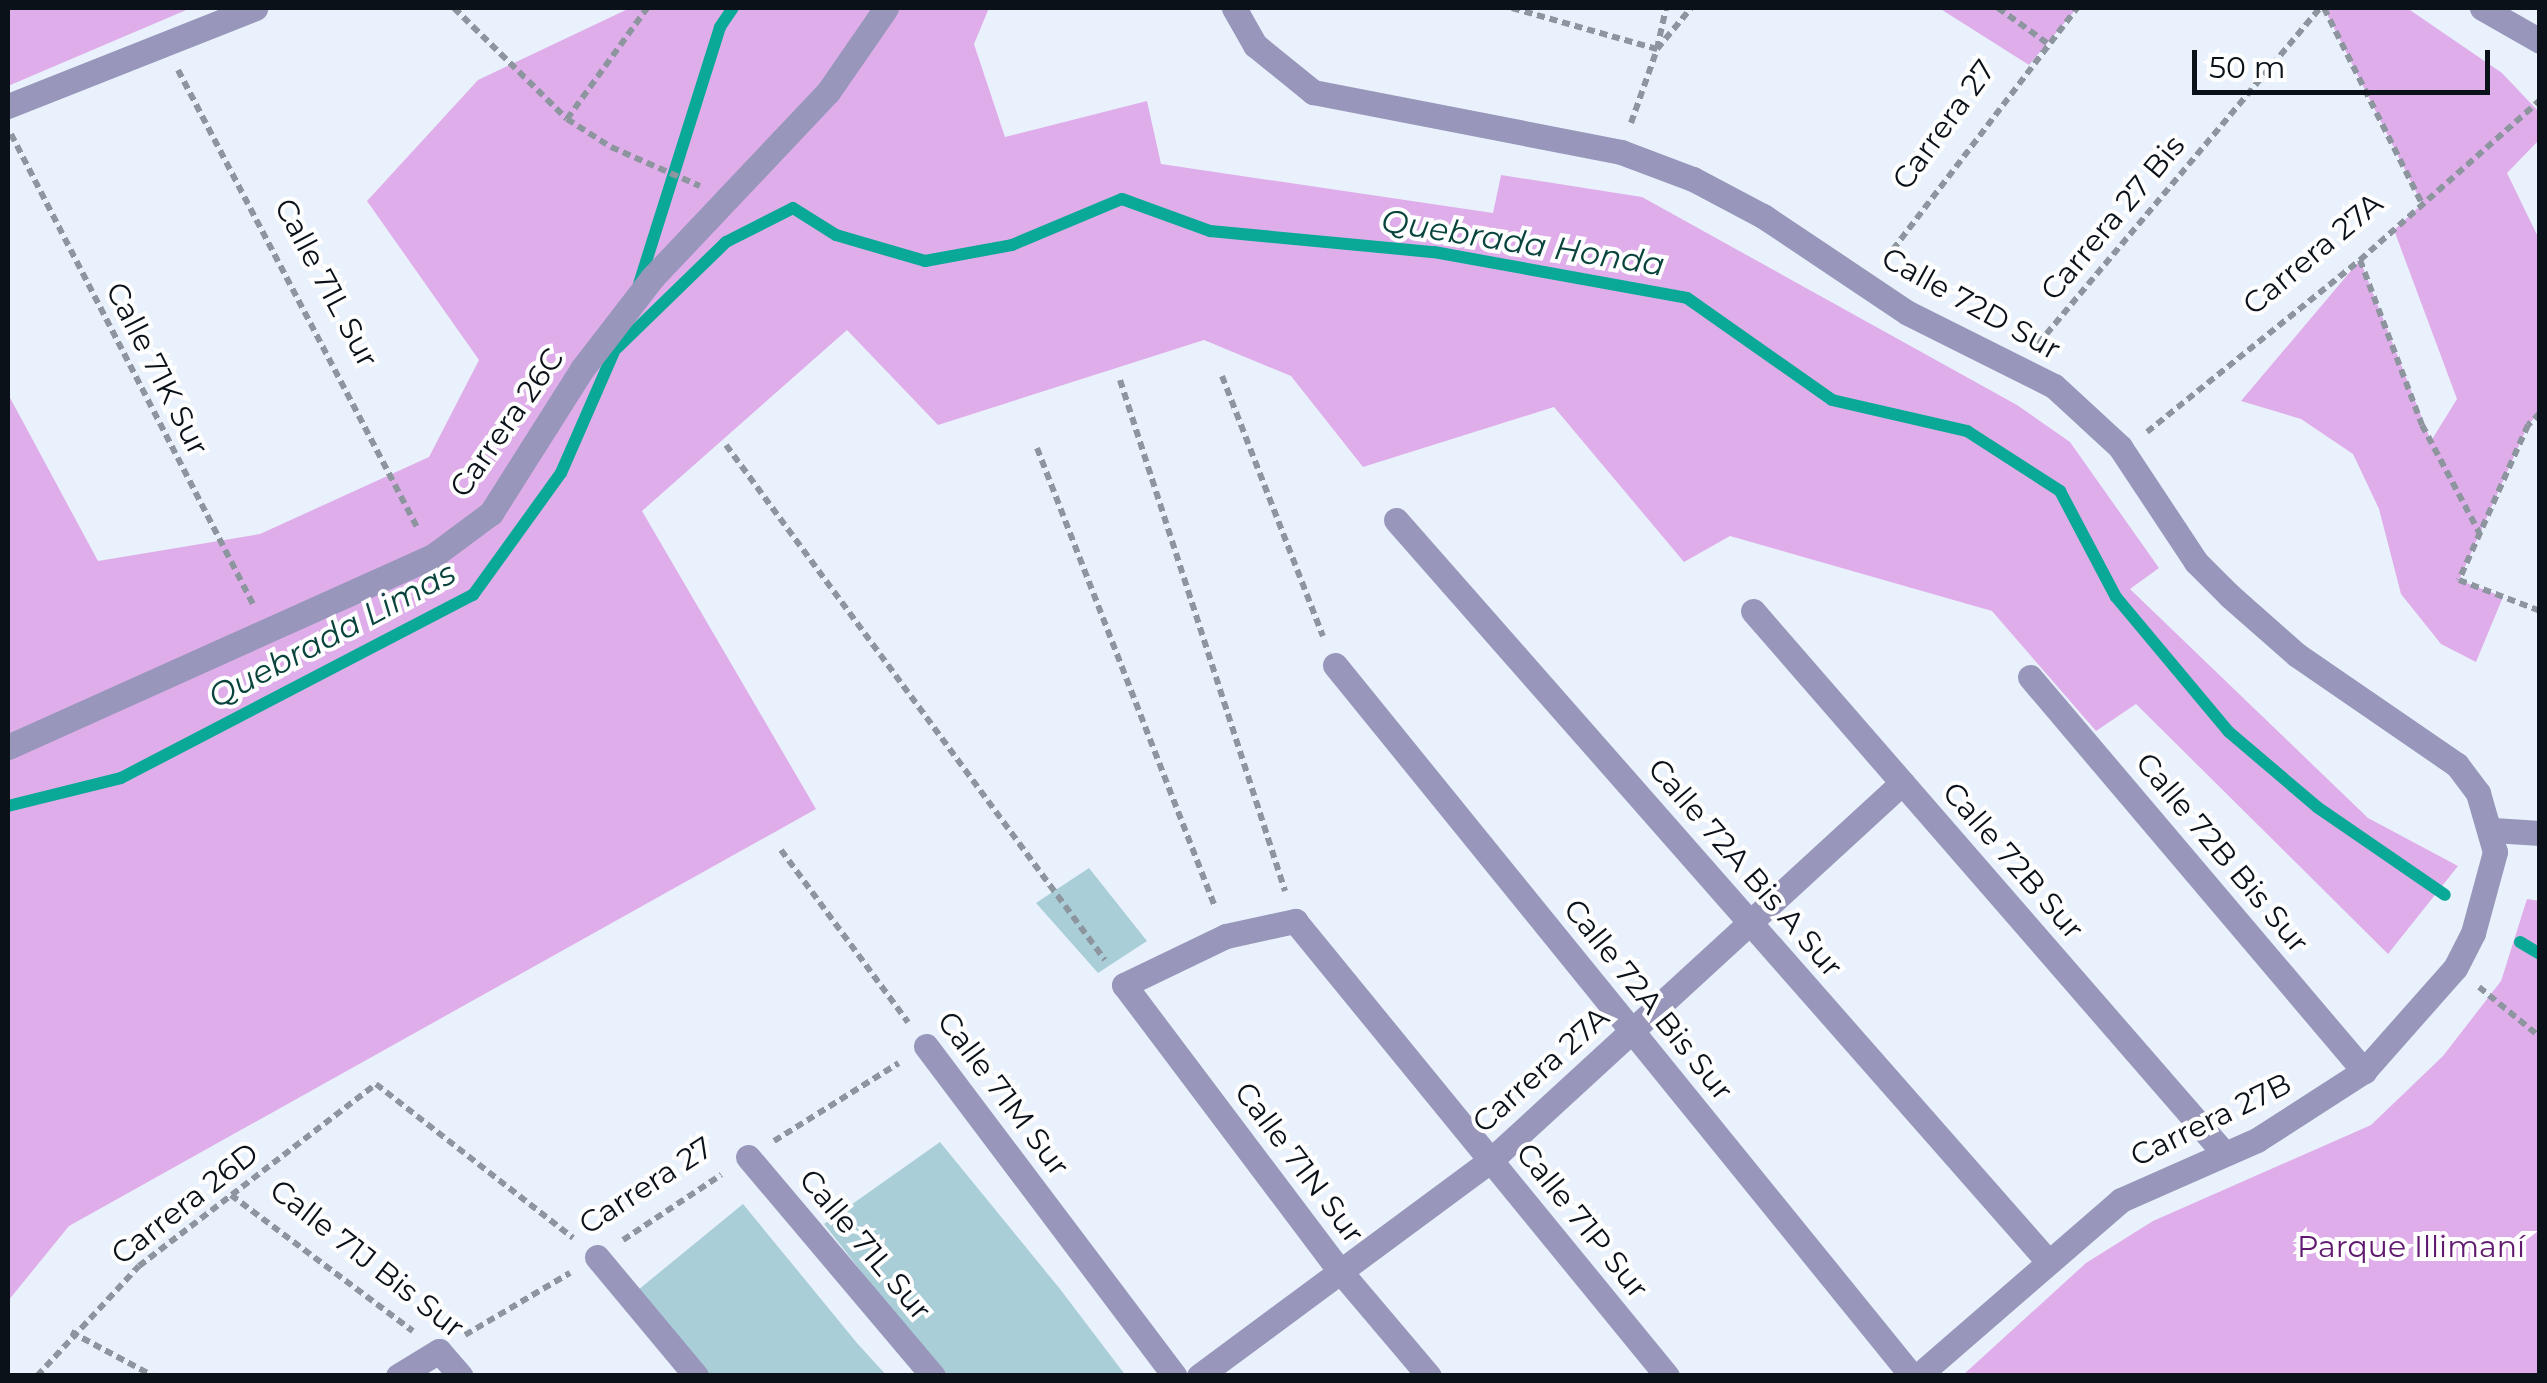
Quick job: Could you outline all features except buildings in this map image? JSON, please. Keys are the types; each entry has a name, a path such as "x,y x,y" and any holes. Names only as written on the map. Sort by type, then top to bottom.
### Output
{"street":[{"path":"8,106 162,41 255,8"},
{"name":"Carrera 26C","path":"8,747 267,632 345,590 433,556 491,513 582,369 652,278 828,92 886,8"},
{"path":"2482,8 2540,41"},
{"name":"Calle 72D Sur","path":"1235,11 1255,46 1313,92 1622,152 1730,196 1908,314 2018,366 2089,415 2123,452 2196,562 2297,654 2456,765 2494,830"},
{"name":"Calle 72A Bis A Sur","path":"1396,520 2046,1259"},
{"name":"Calle 72B Sur","path":"1753,611 2224,1153"},
{"name":"Calle 72A Bis Sur","path":"1334,665 1915,1376"},
{"name":"Calle 72B Bis Sur","path":"2030,677 2364,1071"},
{"name":"Carrera 27A","path":"1199,1376 1490,1160 1902,783"},
{"path":"2494,830 2540,833"},
{"name":"Carrera 27B","path":"1915,1376 2046,1259 2121,1200 2302,1115 2364,1071 2455,968 2487,900 2494,830"},
{"path":"1124,985 1226,936 1295,921"},
{"name":"Calle 71P Sur","path":"1295,921 1667,1376"},
{"name":"Calle 71N Sur","path":"1124,985 1339,1270 1430,1376"},
{"name":"Calle 71M Sur","path":"926,1046 1175,1376"},
{"name":"Calle 71L Sur","path":"748,1157 933,1376"},
{"path":"597,1257 696,1376"},
{"path":"398,1376 439,1351"},
{"name":"Calle 71J Bis Sur","path":"439,1351 462,1376"}],"path":[{"path":"454,8 567,119 697,186"},
{"path":"567,119 647,8"},
{"path":"1512,8 1657,48"},
{"path":"1622,152 1657,48 1666,8"},
{"path":"1657,48 1691,8"},
{"path":"1998,8 2047,44"},
{"name":"Carrera 27","path":"1866,285 2077,8"},
{"path":"2322,8 2422,204"},
{"name":"Carrera 27 Bis","path":"2018,366 2322,8"},
{"name":"Calle 71L Sur","path":"162,41 433,556"},
{"name":"Carrera 27A","path":"2123,452 2360,260 2540,100"},
{"name":"Calle 71K Sur","path":"8,127 267,632"},
{"path":"2360,260 2422,425 2480,534"},
{"path":"1222,376 1334,665"},
{"path":"1120,380 1295,921"},
{"path":"2540,414 2459,580 2540,611"},
{"path":"726,446 1124,985"},
{"path":"1037,448 1226,936"},
{"name":"Calle 71M Sur","path":"781,850 926,1046"},
{"path":"2455,968 2540,1037"},
{"name":"Carrera 27","path":"439,1351 597,1257 926,1046"},
{"name":"Carrera 26D","path":"36,1376 71,1332 139,1266 376,1084 597,1257"},
{"name":"Calle 71J Bis Sur","path":"231,1195 439,1351"},
{"path":"71,1332 153,1376"}],"green space":[{"path":"8,8 191,8 8,86"},
{"path":"630,8 989,8 974,44 1005,137 1147,101 1161,164 1493,213 1501,175 1642,197 2017,405 2070,442 2159,568 2130,589 2368,818 2458,866 2388,954 2136,704 2096,731 1992,611 1730,536 1684,562 1554,407 1363,467 1291,376 1204,340 938,425 847,330 642,511 816,809 69,1226 8,1301 8,394 98,561 260,534 429,457 479,360 367,201 478,80"},
{"path":"1939,8 2077,8 2029,65"},
{"path":"2324,8 2407,8 2502,73 2539,112 2539,140 2507,173 2539,239 2539,413 2528,425 2459,580 2503,597 2476,662 2441,644 2401,594 2379,509 2353,454 2301,419 2241,401 2360,260 2431,441 2457,399 2394,230 2422,204"},
{"name":"Parque Illimaní","path":"2527,899 2540,901 2539,1375 1963,1375 2086,1263 2153,1221 2371,1125 2443,1056 2501,981"}],"waterway":[{"name":"Quebrada Limas","path":"639,284 720,27 733,8"},
{"name":"Quebrada Honda","path":"617,348 726,242 793,208 836,235 925,261 1012,245 1122,199 1210,231 1434,252 1687,298 1832,400 1967,431 2060,491 2116,597 2229,732 2317,807 2445,895"},
{"name":"Quebrada Limas","path":"8,806 121,778 473,595 561,473 619,340"},
{"name":"Quebrada Honda","path":"2520,942 2540,954"}]}
